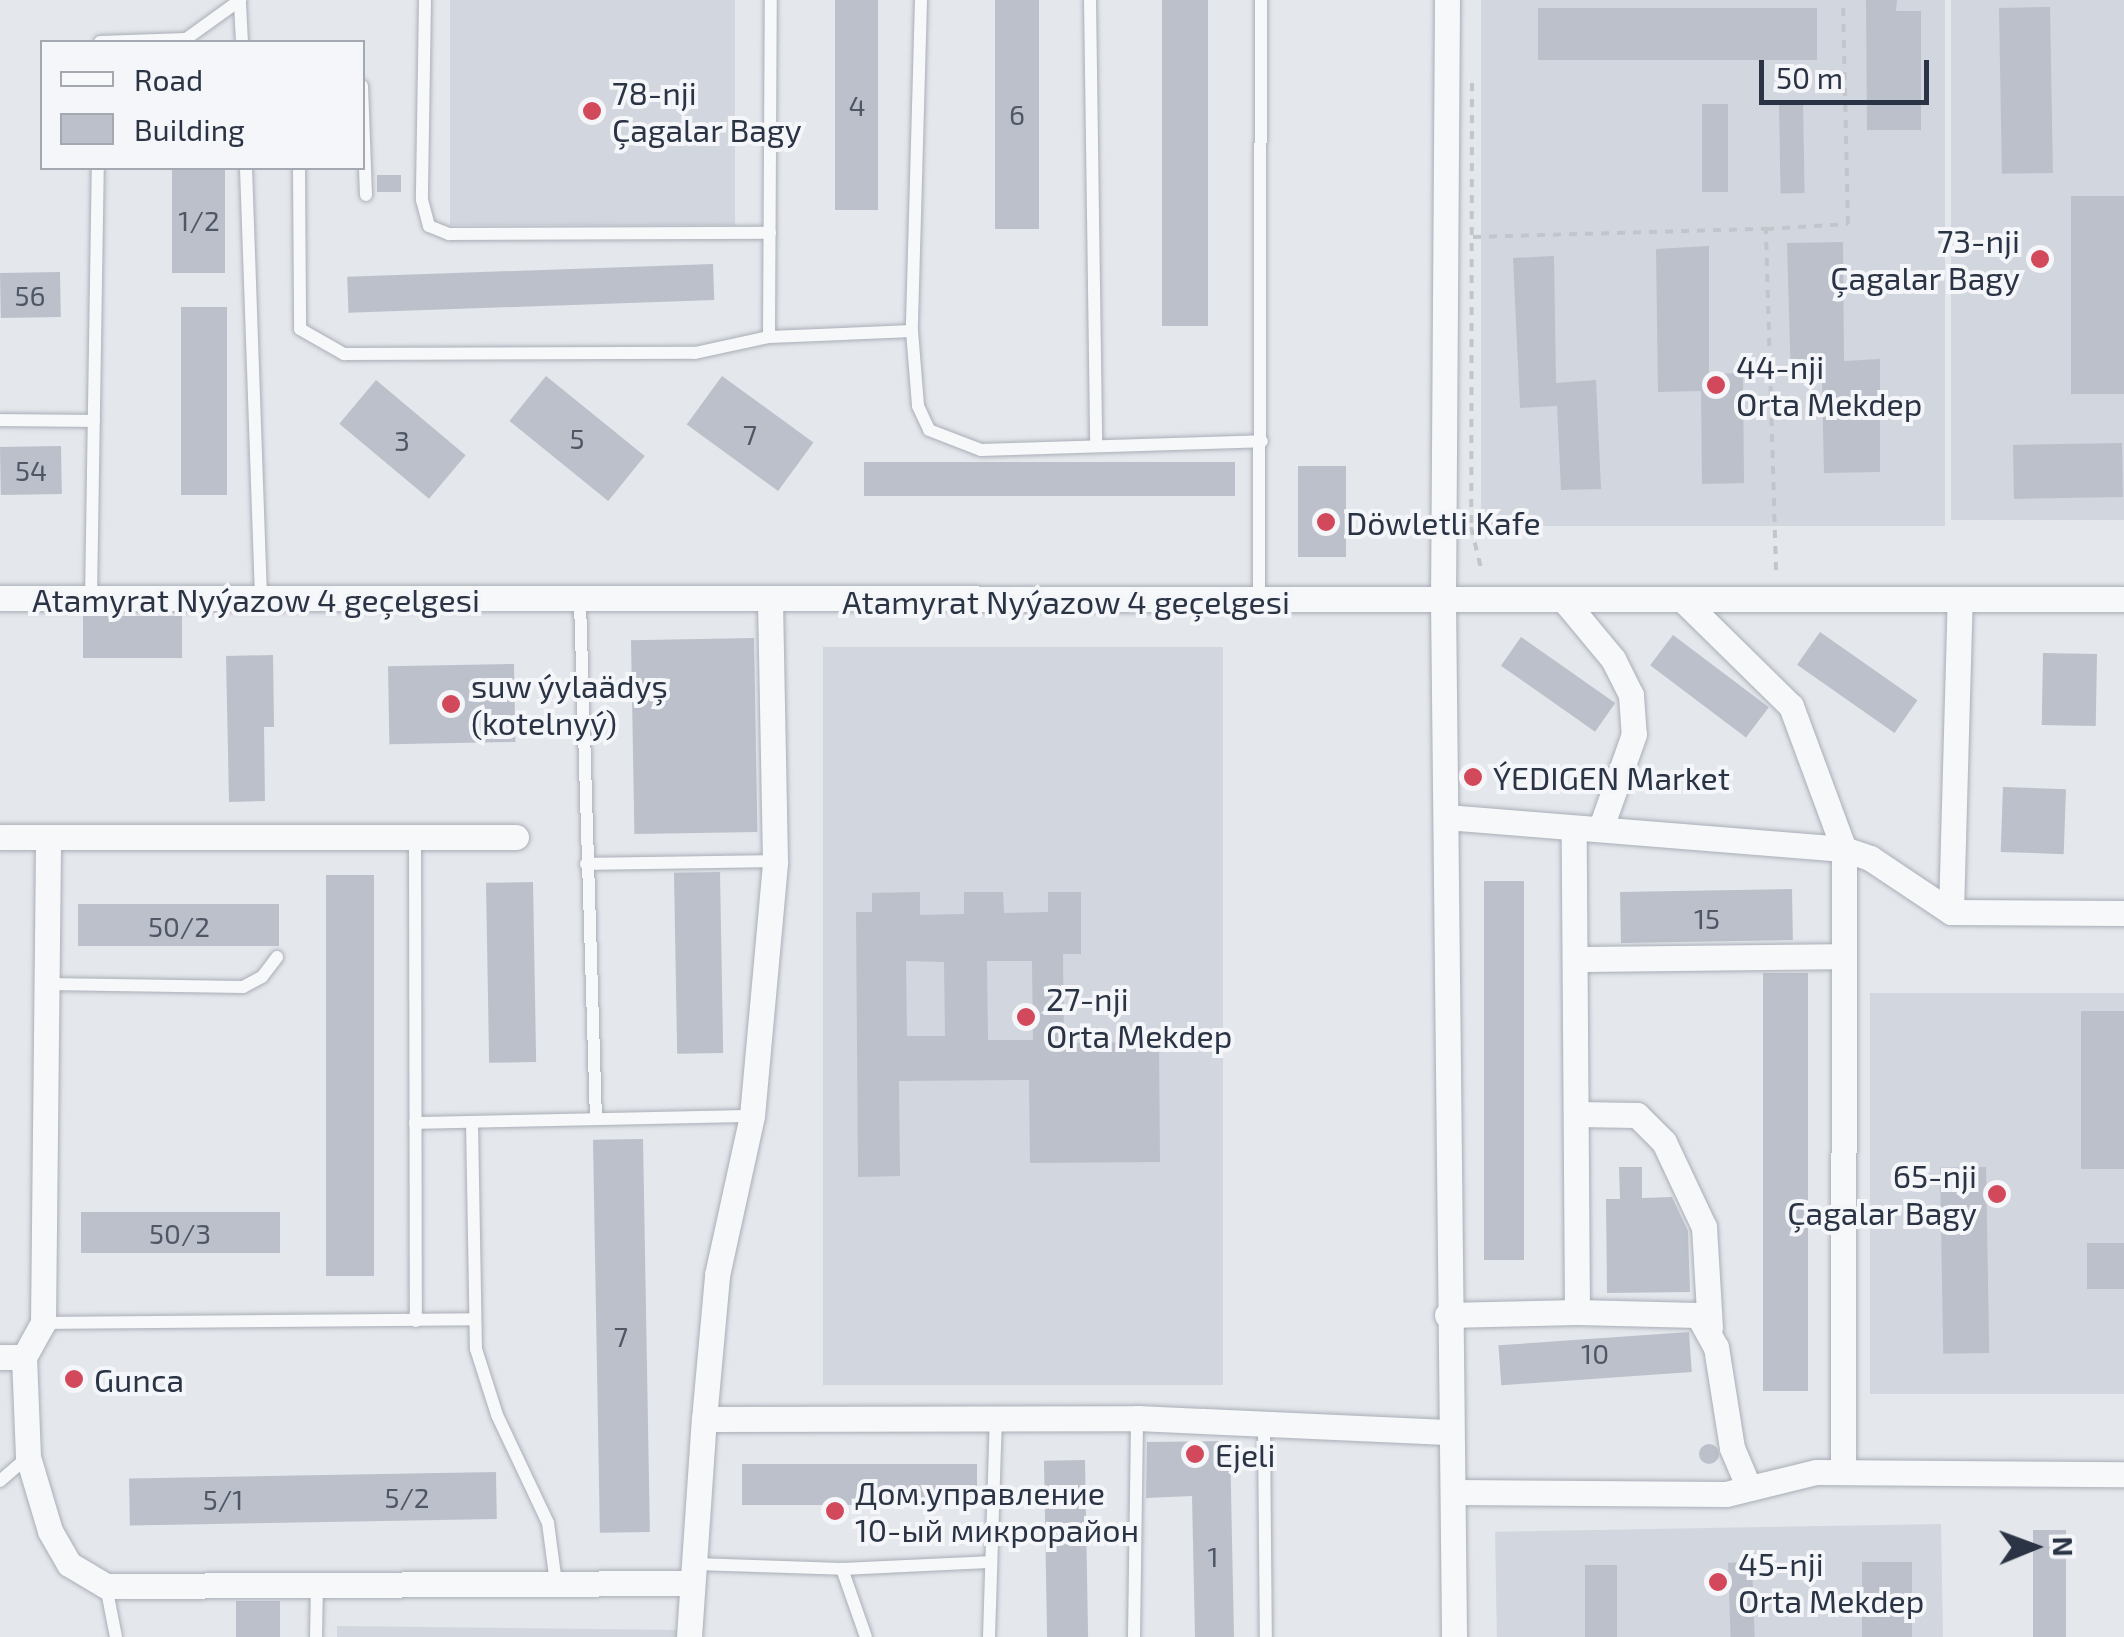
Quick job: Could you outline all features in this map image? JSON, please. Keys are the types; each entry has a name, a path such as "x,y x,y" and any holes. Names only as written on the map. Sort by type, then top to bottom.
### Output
{"street":[{"path":"1447,0 1442,600 1447,1432 1453,1492 1454,1637"},
{"name":"Atamyrat Nyýazow 4 geçelgesi","path":"4,598 580,602 2124,599"},
{"path":"1950,912 1960,599"},
{"path":"1564,600 1613,659 1631,696 1634,734 1602,828"},
{"path":"1683,600 1791,706 1844,848 1843,1472"},
{"path":"689,1637 717,1275 752,1116 775,860 770,602"},
{"path":"1446,817 1844,848 1870,858 1950,912 2124,913"},
{"path":"1574,828 1577,1312"},
{"path":"0,837 516,838"},
{"path":"48,837 43,1323 12,1357 28,1458 50,1531 69,1564 106,1586 556,1583 692,1573"},
{"path":"1575,959 1844,956"},
{"path":"1576,1114 1636,1115 1664,1142 1704,1227 1710,1328 1732,1448 1749,1488"},
{"path":"1447,1315 1681,1311 1698,1315 1710,1328"},
{"path":"704,1419 1137,1418 1264,1427 1447,1432"},
{"path":"1453,1492 1726,1494 1816,1472 2124,1474"}],"lane":[{"path":"424,0 422,200 429,226 449,234 770,233"},
{"path":"769,336 771,0"},
{"path":"921,0 912,331 918,406 929,430 981,450 1262,440"},
{"path":"1090,0 1096,446"},
{"path":"1258,601 1262,440 1261,0"},
{"path":"186,40 240,2"},
{"path":"240,2 242,40"},
{"path":"365,168 366,195"},
{"path":"91,599 98,170"},
{"path":"246,170 261,598"},
{"path":"299,170 300,330 344,354 695,353 769,336 912,331"},
{"path":"0,420 94,421"},
{"path":"580,602 596,1119"},
{"path":"415,838 416,1321"},
{"path":"586,864 775,860"},
{"path":"47,984 243,987 262,978 277,957"},
{"path":"415,1122 752,1116"},
{"path":"472,1122 472,1319 483,1378 548,1523 556,1583"},
{"path":"43,1323 472,1319"},
{"path":"1134,1637 1137,1418"},
{"path":"990,1637 988,1562 996,1419"},
{"path":"1264,1427 1266,1637"},
{"path":"0,1481 28,1458"},
{"path":"692,1573 988,1562"},
{"path":"842,1569 866,1637"},
{"path":"316,1637 317,1584"},
{"path":"106,1586 116,1637"}],"path":[{"path":"1473,238 1848,224 1843,0"},
{"path":"1472,65 1471,527 1482,572"},
{"path":"1766,229 1776,570"}],"shaded area":[{"name":"78-nji Çagalar Bagy","path":"450,0 735,0 735,225 450,225"},
{"name":"44-nji Orta Mekdep","path":"1481,0 1945,0 1945,526 1481,526"},
{"name":"73-nji Çagalar Bagy","path":"1951,0 2124,0 2124,520 1951,520"},
{"name":"27-nji Orta Mekdep","path":"823,647 1223,647 1223,1385 823,1385"},
{"name":"65-nji Çagalar Bagy","path":"1870,993 2124,993 2124,1394 1870,1394"},
{"name":"45-nji Orta Mekdep","path":"1941,1524 1943,1637 1497,1637 1495,1532"},
{"path":"337,1626 685,1630 685,1637 337,1637"}],"building":[{"path":"835,0 878,0 878,210 835,210"},
{"path":"995,0 1039,0 1039,229 995,229"},
{"path":"1162,0 1208,0 1208,326 1162,326"},
{"path":"1866,0 1897,0 1896,11 1921,11 1921,130 1867,130"},
{"path":"2050,7 2053,173 2002,174 1999,8"},
{"path":"1538,8 1817,8 1817,60 1538,60"},
{"path":"1779,102 1803,102 1805,193 1781,193"},
{"path":"1702,104 1728,104 1728,192 1702,192"},
{"path":"172,170 225,170 225,273 172,273"},
{"path":"377,175 401,175 401,192 377,192"},
{"path":"2071,196 2124,196 2124,394 2071,394"},
{"path":"1843,242 1844,361 1880,359 1880,472 1824,473 1822,381 1791,382 1787,243"},
{"path":"1709,246 1709,374 1743,373 1744,483 1702,484 1701,391 1658,392 1656,249"},
{"path":"1554,256 1556,383 1596,380 1601,489 1561,490 1557,406 1520,408 1513,258"},
{"path":"713,264 714,300 348,313 347,277"},
{"path":"60,272 61,317 1,318 0,273"},
{"path":"181,307 227,307 227,495 181,495"},
{"path":"546,376 645,456 608,501 509,421"},
{"path":"722,376 813,442 778,491 687,425"},
{"path":"376,380 466,455 429,499 339,424"},
{"path":"2122,443 2123,497 2014,499 2013,445"},
{"path":"61,446 62,494 1,495 0,447"},
{"path":"864,462 1235,462 1235,496 864,496"},
{"path":"1298,466 1346,466 1346,557 1298,557"},
{"path":"83,616 182,616 182,658 83,658"},
{"path":"1820,632 1917,700 1895,733 1797,665"},
{"path":"1673,635 1769,707 1746,738 1650,665"},
{"path":"1521,637 1615,703 1595,732 1501,666"},
{"path":"754,638 757,832 634,834 631,640"},
{"path":"2043,653 2097,654 2096,726 2042,725"},
{"path":"273,655 274,727 264,727 265,801 229,802 226,656"},
{"name":"suw ýylaädyş (kotelnyý)","path":"514,664 515,742 389,744 388,666"},
{"path":"2003,787 2066,789 2064,854 2001,852"},
{"path":"720,872 723,1053 677,1054 674,873"},
{"path":"326,875 374,875 374,1276 326,1276"},
{"path":"1484,881 1524,881 1524,1260 1484,1260"},
{"path":"533,882 536,1062 489,1063 486,883"},
{"path":"1792,889 1793,940 1621,943 1620,892"},
{"path":"920,892 920,915 964,914 964,892 1003,892 1004,913 1048,912 1048,892 1081,892 1081,954 1063,954 1064,1043 1159,1042 1160,1162 1030,1163 1029,1080 899,1081 900,1176 858,1177 856,912 872,912 872,893","holes":["906,961 944,962 945,1036 907,1036","987,961 1032,961 1033,1040 988,1040"]},
{"path":"78,904 279,904 279,946 78,946"},
{"path":"1763,973 1808,973 1808,1391 1763,1391"},
{"path":"2081,1011 2124,1011 2124,1169 2081,1169"},
{"path":"643,1139 650,1532 600,1533 593,1140"},
{"path":"1619,1167 1642,1167 1642,1198 1672,1197 1688,1231 1690,1292 1607,1293 1606,1199 1620,1199"},
{"path":"1986,1167 1989,1353 1943,1354 1940,1168"},
{"path":"81,1212 280,1212 280,1253 81,1253"},
{"path":"2087,1243 2124,1243 2124,1289 2087,1289"},
{"path":"1689,1332 1692,1372 1501,1385 1498,1345"},
{"path":"1230,1441 1234,1637 1195,1637 1192,1496 1146,1498 1147,1442"},
{"path":"1709,1444 1719,1454 1709,1464 1699,1454"},
{"path":"1085,1460 1088,1637 1047,1637 1044,1461"},
{"path":"742,1464 977,1464 977,1505 742,1505"},
{"path":"496,1472 497,1519 130,1525 129,1478"},
{"path":"2033,1530 2066,1530 2066,1637 2033,1637"},
{"path":"1752,1562 1755,1637 1731,1637 1728,1563"},
{"path":"1862,1562 1912,1562 1912,1637 1862,1637"},
{"path":"1585,1565 1617,1565 1617,1637 1585,1637"},
{"path":"236,1601 280,1601 280,1637 236,1637"}],"place":[{"name":"78-nji Çagalar Bagy","path":"592,111"},
{"name":"73-nji Çagalar Bagy","path":"2040,259"},
{"name":"44-nji Orta Mekdep","path":"1716,385"},
{"name":"Döwletli Kafe","path":"1326,522"},
{"name":"suw ýylaädyş (kotelnyý)","path":"451,704"},
{"name":"ÝEDIGEN Market","path":"1473,777"},
{"name":"27-nji Orta Mekdep","path":"1026,1017"},
{"name":"65-nji Çagalar Bagy","path":"1997,1194"},
{"name":"Gunca","path":"74,1379"},
{"name":"Ejeli","path":"1195,1454"},
{"name":"Дом.управление 10-ый микрорайон","path":"835,1511"},
{"name":"45-nji Orta Mekdep","path":"1718,1582"}]}
